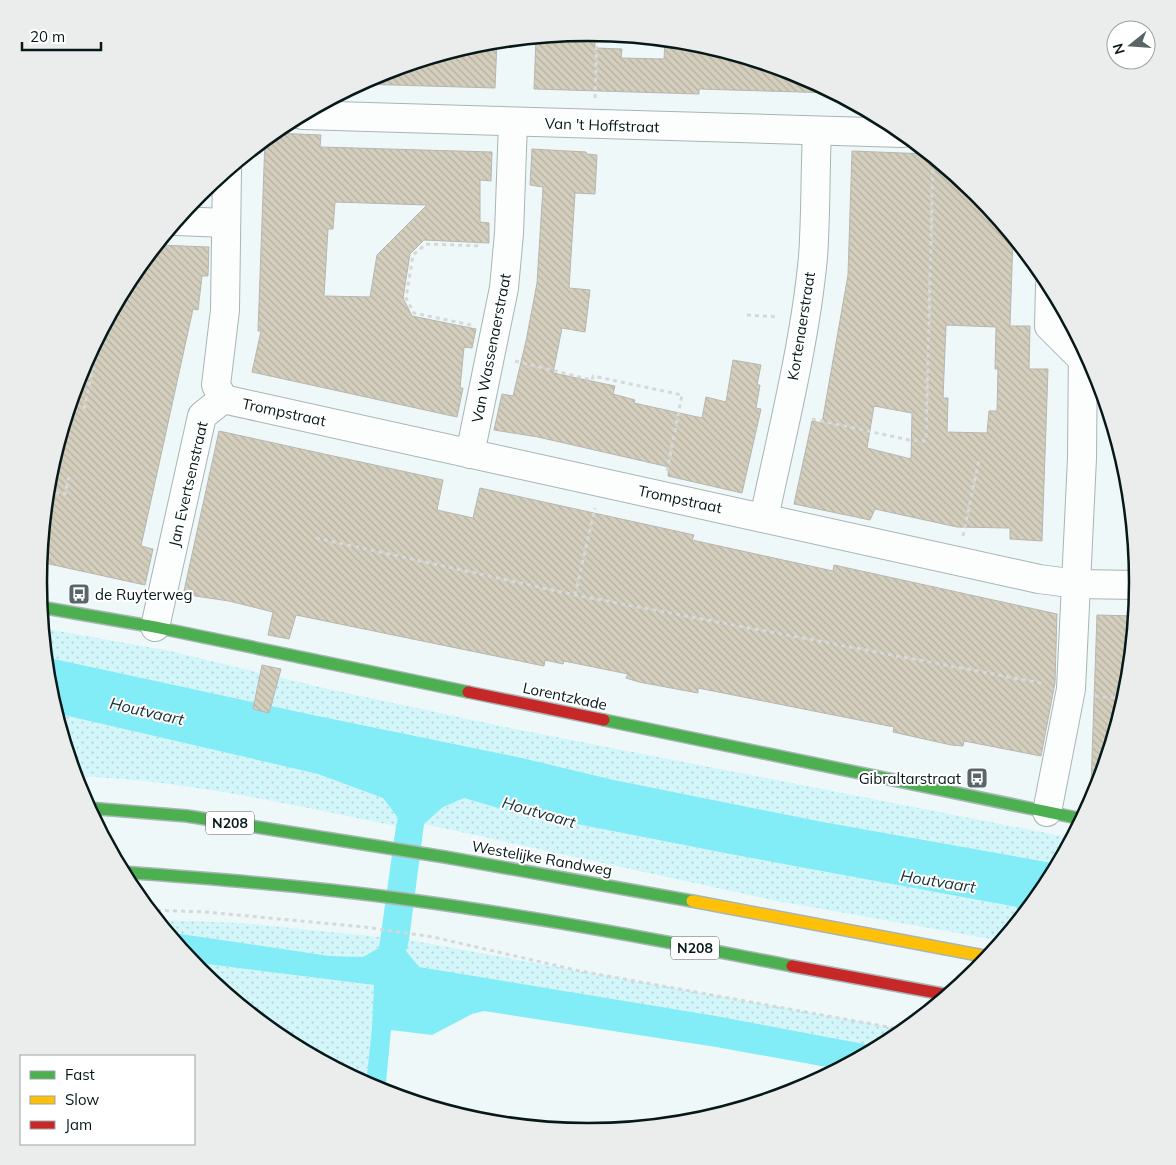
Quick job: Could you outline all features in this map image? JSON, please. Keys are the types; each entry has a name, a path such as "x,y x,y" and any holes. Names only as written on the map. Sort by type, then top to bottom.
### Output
{"main road":[{"name":"Lorentzkade","path":"48,608 155,627 1075,818"},
{"name":"Westelijke Randweg","path":"97,809 188,816 445,857 610,885 980,955"},
{"name":"N208","path":"131,873 176,875 367,894 442,905 616,933 940,993"}],"street":[{"name":"Van 't Hoffstraat","path":"315,115 890,133"},
{"name":"Van Wassenaerstraat","path":"470,454 504,288 508,247 513,122"},
{"name":"Kortenaerstraat","path":"764,518 786,414 813,256 817,131"},
{"path":"223,399 216,385 225,310 227,180"},
{"path":"185,222 226,223"},
{"path":"1050,300 1049,326 1075,347"},
{"path":"1047,812 1071,688 1082,458 1082,362"},
{"name":"Trompstraat","path":"223,399 1039,580 1077,584 1129,585"},
{"name":"Jan Evertsenstraat","path":"155,627 202,416 223,399"}],"path":[{"path":"594,125 597,41"},
{"path":"786,414 909,440 926,441 933,166"},
{"path":"508,247 426,244 413,255 406,298 414,313 592,380 594,376 682,395 662,496"},
{"path":"84,409 95,360"},
{"path":"957,561 979,460"},
{"path":"54,493 65,494 70,474"},
{"path":"575,595 601,482"},
{"path":"316,538 575,595 915,661 1071,688"},
{"path":"158,910 206,912 365,927 433,937 580,971 895,1028"}],"shaded area":[{"path":"49,629 170,651 328,689 510,728 1065,837 1051,863 823,822 614,780 522,758 52,659"},
{"path":"63,715 318,774 383,798 398,818 396,826 236,794 116,778 83,776"},
{"path":"464,798 505,810 1020,908 994,940 772,900 424,824 443,807"},
{"path":"166,920 241,923 409,940 896,1028 869,1045 716,1016 363,957 330,956 176,933"},
{"path":"204,964 374,985 367,1076 317,1051 287,1033 231,989"}],"water":[{"name":"Houtvaart","path":"52,659 522,758 614,780 823,822 1051,863 1020,908 505,810 464,798 443,807 424,824 406,951 419,967 716,1016 869,1045 828,1067 716,1047 484,1011 472,1014 432,1035 391,1030 386,1085 367,1076 374,985 204,964 176,933 330,956 363,957 379,948 398,818 383,798 318,774 63,715"}],"building":[{"path":"588,41 595,41 595,48 622,49 621,58 664,59 665,47 694,52 762,70 817,93 699,89 699,94 534,89 536,44"},
{"path":"497,49 495,88 376,84 448,60"},
{"path":"285,134 321,135 320,147 492,152 491,181 480,180 480,222 489,223 489,243 424,240 410,254 403,298 412,316 476,329 472,348 464,347 460,388 463,388 457,417 252,372 261,331 258,331 265,149","holes":["335,202 427,205 377,255 370,297 324,296 328,229 333,229"]},
{"path":"532,149 586,152 587,154 597,155 595,194 575,193 569,288 590,290 585,332 562,328 553,373 615,386 613,394 635,400 634,403 702,418 706,397 726,402 733,360 761,365 757,385 760,385 756,408 761,409 742,493 668,476 669,467 538,437 494,430 502,394 513,396 537,283 543,187 530,185"},
{"path":"852,151 918,154 971,200 1013,248 1010,326 1030,326 1029,369 1048,369 1042,541 1010,539 1010,528 957,527 875,509 870,520 794,504 812,421 822,423 848,275","holes":["946,325 996,327 997,411 989,411 987,433 947,432 948,398 943,398","874,406 912,413 911,459 867,448"]},
{"path":"165,245 209,247 208,276 202,276 198,310 193,309 141,546 153,549 145,585 48,564 51,512 75,409 88,375 119,312 138,282"},
{"path":"219,431 443,480 437,510 473,518 480,488 694,535 692,540 833,571 834,565 1057,614 1055,683 1041,756 964,741 963,746 951,745 893,732 894,727 698,688 698,693 639,682 626,678 628,674 564,661 563,664 545,660 544,666 296,615 289,639 268,635 273,612 229,601 195,596 184,591"},
{"path":"1097,615 1128,616 1125,653 1119,688 1111,723 1091,782"},
{"path":"262,665 281,669 269,713 253,709"}],"traffic: fast":[{"path":"48,608 155,627 468,692"},
{"path":"604,720 1075,818"},
{"path":"97,809 187,816 445,857 692,901"},
{"path":"131,873 303,887 446,905 619,933 792,966"}],"traffic: slow":[{"path":"692,901 980,955"}],"traffic: jam":[{"path":"468,692 604,720"},
{"path":"792,966 940,993"}],"place":[{"name":"de Ruyterweg","path":"79,594"},
{"name":"Gibraltarstraat","path":"977,778"}]}
